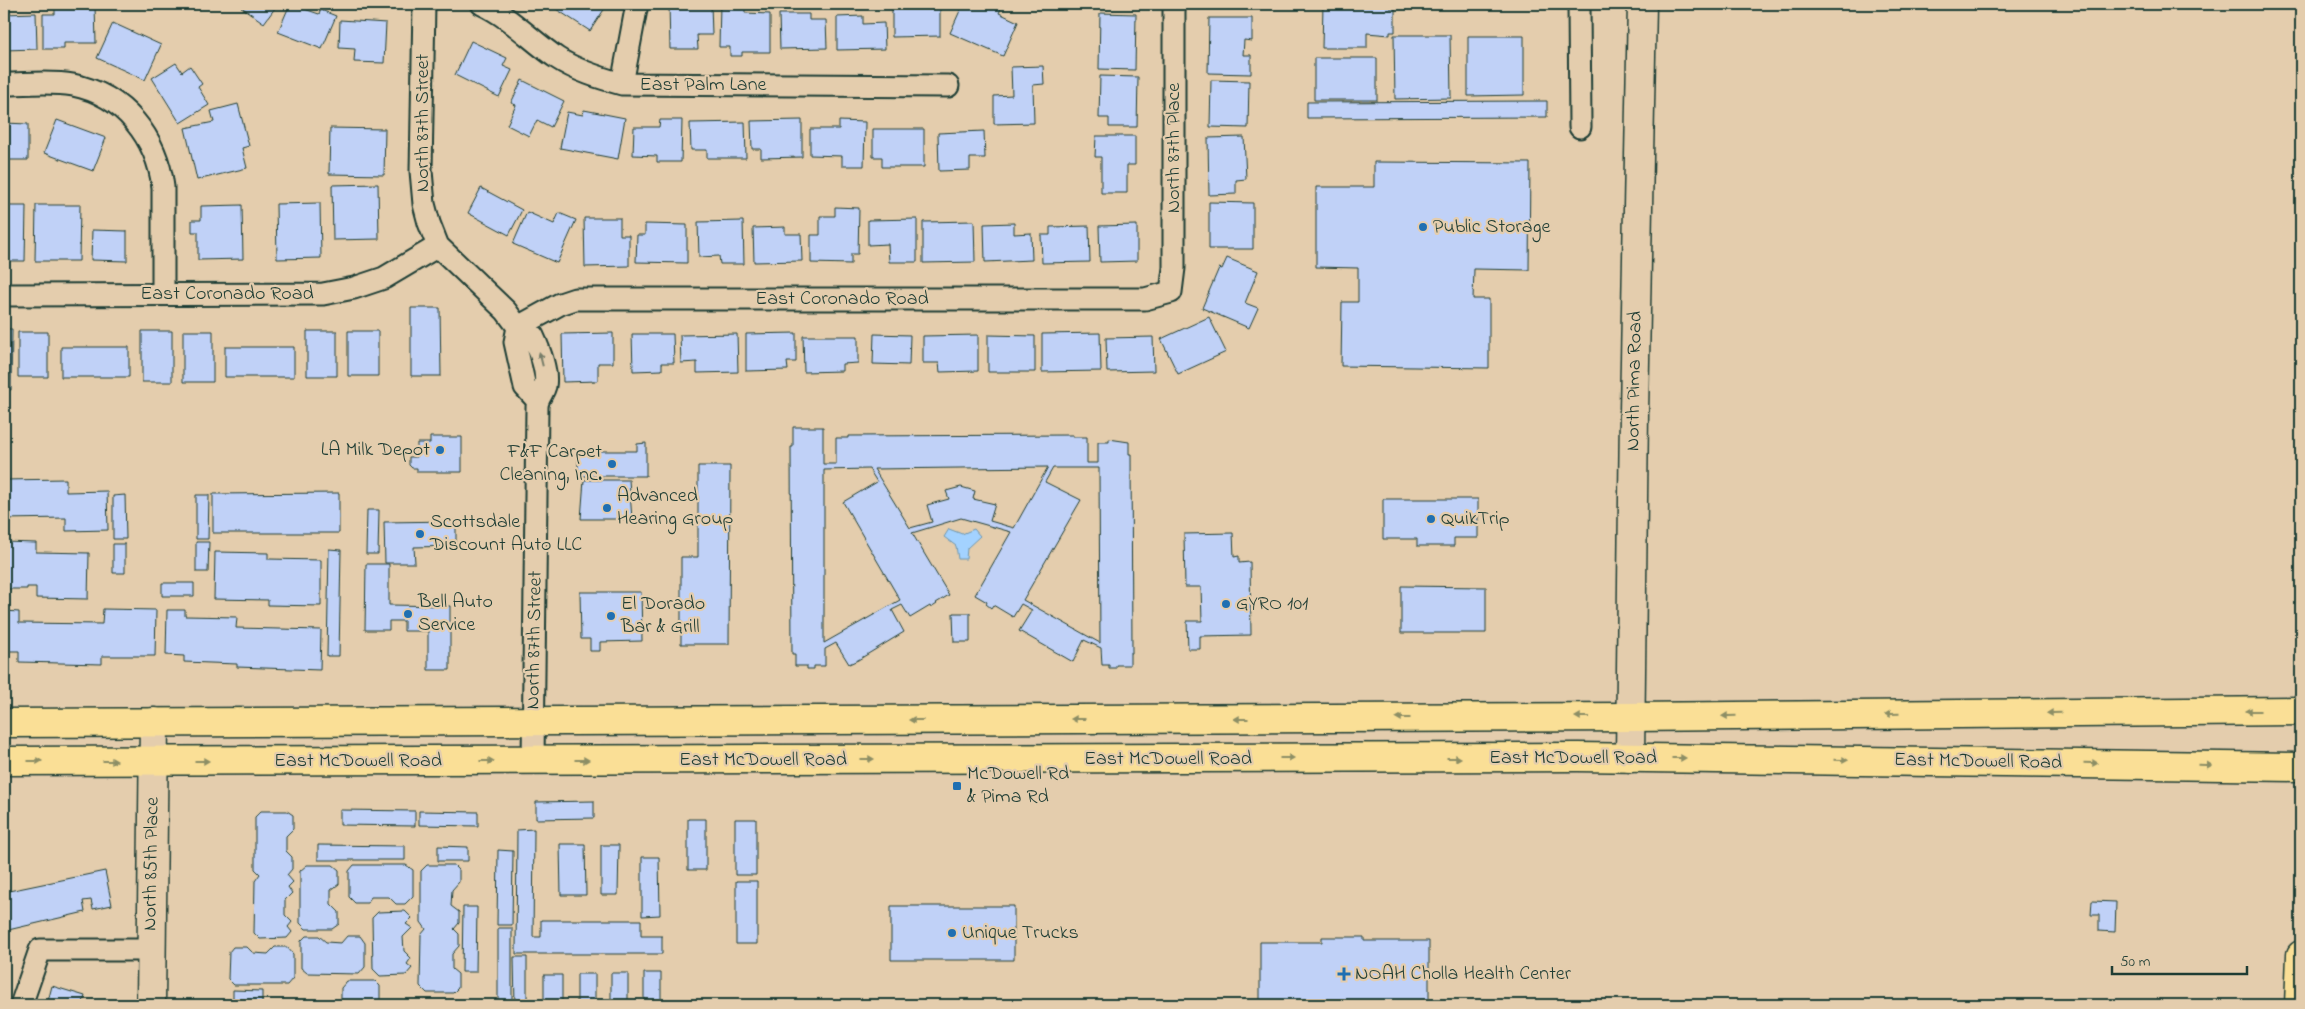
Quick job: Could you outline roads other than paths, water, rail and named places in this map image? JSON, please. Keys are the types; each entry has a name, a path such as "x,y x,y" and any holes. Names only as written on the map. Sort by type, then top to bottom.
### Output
{"main road":[{"name":"North Pima Road","path":"1630,758 1634,412 1642,4"},
{"name":"East McDowell Road","path":"4,722 1631,718 2301,711"},
{"path":"1151,759 1152,719"},
{"path":"768,720 769,760"},
{"name":"North 85th Place","path":"151,1005 154,722"},
{"name":"East McDowell Road","path":"4,761 1630,758 2301,768"},
{"path":"2299,1005 2301,955"}],"street":[{"name":"North 87th Street","path":"424,4 422,188 429,224 438,246 506,311 518,327 534,336 543,365 545,386 537,400 534,760"},
{"name":"East Palm Lane","path":"482,4 495,10 558,59 596,77 622,84 948,86"},
{"path":"622,84 637,4"},
{"name":"North 87th Place","path":"1171,292 1174,268 1174,4"},
{"path":"1579,4 1580,128"},
{"path":"4,84 72,85 87,90 127,113 146,135 161,170 163,187 162,294"},
{"name":"East Coronado Road","path":"4,295 323,294 354,288 384,278 438,246"},
{"name":"East Coronado Road","path":"518,327 560,304 574,299 1145,299 1171,292"},
{"path":"20,1005 40,950 151,950"}],"water":[{"path":"949,529 962,534 974,529 980,536 967,548 966,559 958,559 956,546 944,537"}],"place":[{"name":"Public Storage","path":"1423,227"},
{"name":"LA Milk Depot","path":"440,450"},
{"name":"F&F Carpet Cleaning, Inc.","path":"612,464"},
{"name":"Advanced Hearing Group","path":"607,508"},
{"name":"QuikTrip","path":"1431,519"},
{"name":"Scottsdale Discount Auto LLC","path":"420,534"},
{"name":"GYRO 101","path":"1226,604"},
{"name":"Bell Auto Service","path":"408,614"},
{"name":"El Dorado Bar & Grill","path":"611,616"},
{"name":"McDowell Rd & Pima Rd","path":"957,786"},
{"name":"Unique Trucks","path":"952,933"},
{"name":"NOAH Cholla Health Center","path":"1344,974"}]}
